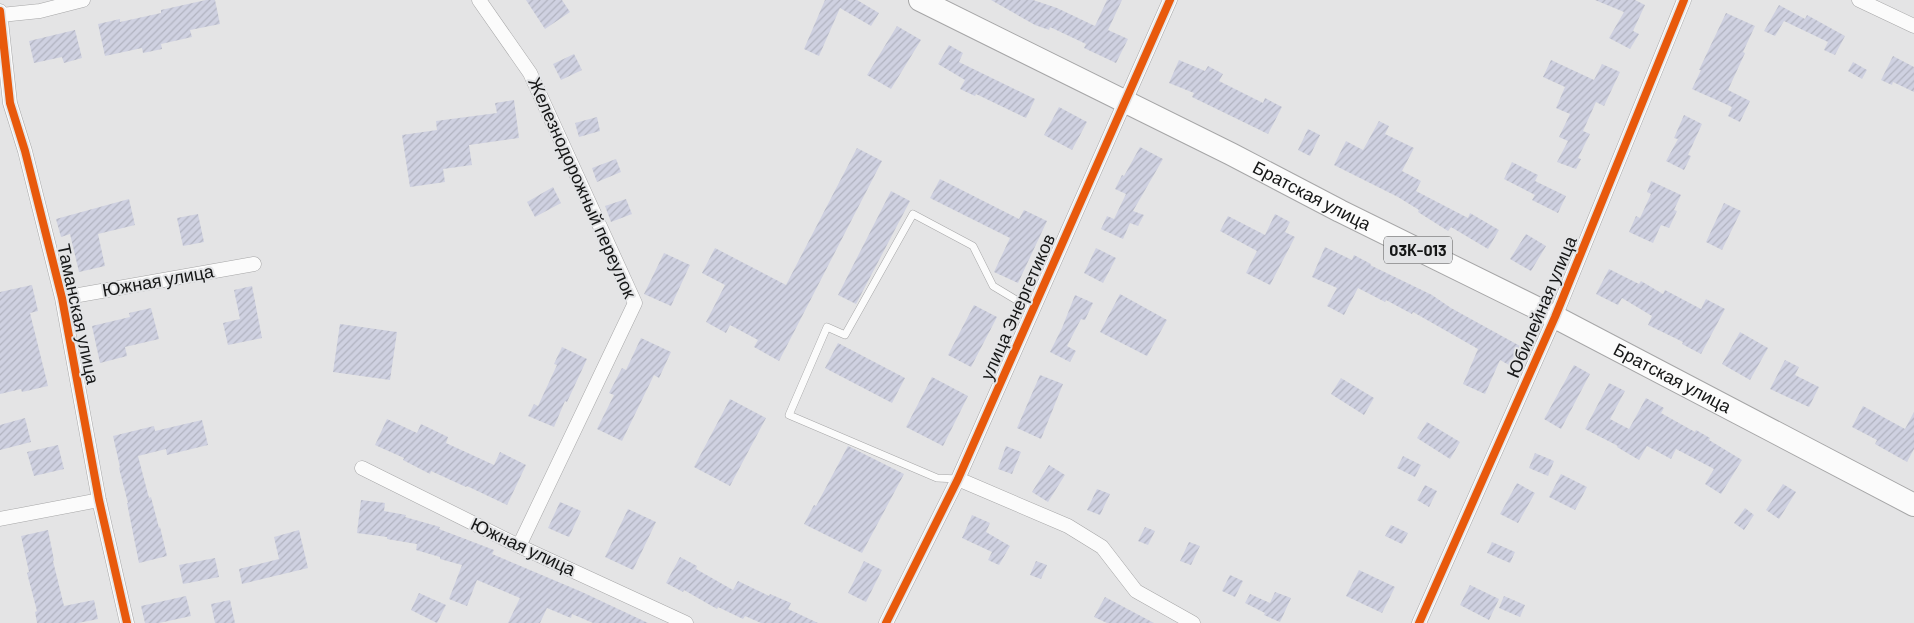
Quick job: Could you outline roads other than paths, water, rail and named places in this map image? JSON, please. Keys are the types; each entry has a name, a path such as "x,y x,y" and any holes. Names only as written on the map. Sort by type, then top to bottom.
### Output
{"main road":[{"name":"Братская улица","path":"920,0 1555,317 1914,505"}],"street":[{"path":"1,15 40,11 83,0"},
{"name":"Железнодорожный переулок","path":"479,0 530,72 635,303 519,546"},
{"name":"улица Энергетиков","path":"886,623 958,479 1170,0"},
{"name":"Юбилейная улица","path":"1419,623 1555,317 1684,0"},
{"path":"1859,0 1914,26"},
{"name":"Таманская улица","path":"0,11 10,103 25,150 62,298 99,500 127,623"},
{"name":"Южная улица","path":"62,298 254,264"},
{"name":"Южная улица","path":"362,468 519,546 686,623"},
{"path":"958,479 1068,526 1102,547 1136,591 1193,623"},
{"path":"0,520 99,500"}],"lane":[{"path":"958,479 937,478 789,415 827,327 845,335 913,214 973,246 993,286 1033,310"}]}
